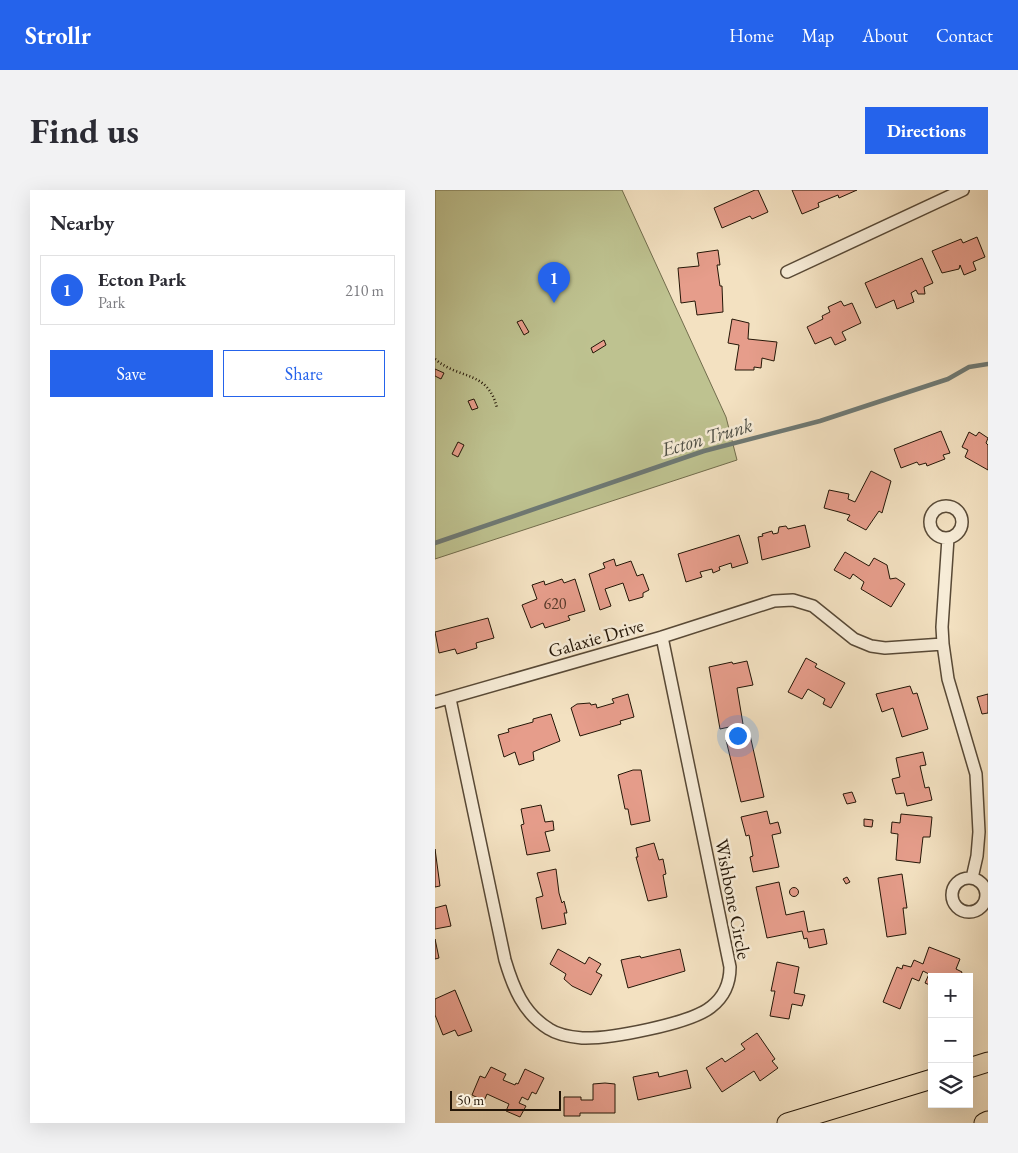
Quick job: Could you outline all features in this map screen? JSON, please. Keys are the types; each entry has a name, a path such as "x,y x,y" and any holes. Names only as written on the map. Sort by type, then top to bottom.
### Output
{"main road":[{"path":"973,1067 988,1062"},
{"path":"787,1123 928,1080"},
{"path":"984,1123 988,1121"}],"street":[{"path":"787,272 963,190"},
{"path":"948,538 943,644 949,679 976,774 979,832 977,856 972,878"},
{"name":"Galaxie Drive","path":"435,702 662,637 765,603 783,600 803,602 822,612 854,639 871,646 885,648 943,644"},
{"name":"Wishbone Circle","path":"450,699 505,960 512,982 525,1008 550,1030 566,1036 583,1038 604,1037 685,1020 701,1014 720,998 730,977 730,967 662,637"}],"path":[{"path":"435,359 484,382 494,396 497,408"}],"green space":[{"path":"435,190 622,190 726,417 737,460 435,559"}],"building":[{"path":"758,190 768,212 752,219 750,216 722,228 714,208"},
{"path":"792,190 857,190 839,198 838,195 818,203 819,207 802,214"},
{"path":"977,237 985,257 973,262 976,270 964,275 960,265 959,269 942,273 932,251 961,239 963,243"},
{"path":"718,250 720,265 717,265 720,286 722,286 723,312 697,315 695,301 681,303 678,268 699,266 697,253"},
{"path":"922,258 933,283 924,287 925,294 918,294 916,290 911,293 914,302 897,309 894,300 876,308 865,283"},
{"path":"841,301 844,306 852,303 861,323 842,332 846,340 835,345 831,337 815,344 807,327 823,319 822,316 830,312 828,307"},
{"path":"732,319 749,323 748,339 777,342 774,361 762,358 761,368 754,367 754,370 735,370 739,345 728,343"},
{"path":"522,320 529,332 524,335 517,322"},
{"path":"604,340 606,345 593,353 591,348"},
{"path":"435,369 444,373 441,379 435,376"},
{"path":"474,399 478,408 472,410 468,401"},
{"path":"941,431 950,453 943,455 945,459 927,466 926,463 919,465 917,462 901,468 894,449"},
{"path":"969,432 976,436 979,432 988,438 986,443 988,445 988,470 965,457 968,450 962,447"},
{"path":"458,442 464,445 458,457 452,454"},
{"path":"871,471 891,481 882,513 879,511 866,530 847,520 850,515 824,508 829,490 849,494 848,499 855,502"},
{"path":"805,525 810,547 762,560 758,537 772,531 773,534 778,533 779,527 786,526 788,529"},
{"path":"739,535 748,563 732,568 731,563 719,567 720,570 713,573 712,569 700,572 702,577 686,582 678,554"},
{"path":"845,552 869,566 874,558 887,565 890,579 896,578 905,584 891,607 861,589 864,582 853,574 850,579 834,570"},
{"path":"614,559 616,566 631,561 637,576 643,574 649,590 643,593 643,597 629,601 623,583 605,589 611,606 600,610 589,574 605,568 603,563"},
{"path":"562,579 564,583 575,579 585,611 568,616 570,620 545,628 543,623 531,628 522,605 537,599 532,585 544,581 545,585"},
{"path":"488,618 494,638 476,643 477,648 457,654 455,649 439,653 435,632"},
{"path":"806,658 817,664 815,667 845,683 831,708 823,704 825,699 808,689 802,699 788,692"},
{"path":"747,661 753,685 737,688 743,724 720,729 709,667"},
{"path":"910,686 913,694 917,693 928,729 902,737 893,708 882,712 876,694"},
{"path":"628,694 634,717 620,721 621,724 580,736 571,708 577,704 590,703 591,705 596,704 597,708 614,703 612,699"},
{"path":"988,694 988,713 982,714 977,697"},
{"path":"551,714 560,741 533,752 534,760 519,765 515,752 504,757 498,735 509,732 508,729 533,722 533,719"},
{"path":"750,735 764,797 741,802 726,740"},
{"path":"923,752 926,765 920,766 925,788 929,787 932,800 907,806 904,793 896,794 892,779 900,777 896,758"},
{"path":"633,770 641,770 650,821 631,825 628,809 625,809 618,775"},
{"path":"852,792 856,802 847,804 843,794"},
{"path":"541,805 545,822 553,821 554,830 545,832 550,851 527,855 521,825 524,824 521,809"},
{"path":"767,811 770,824 778,822 781,833 772,835 779,867 753,872 750,857 753,856 749,835 746,836 741,817"},
{"path":"901,814 932,817 930,837 923,837 920,863 896,860 898,834 891,833 892,822 900,823"},
{"path":"864,819 873,820 872,827 864,826"},
{"path":"654,843 659,860 663,859 666,874 663,875 667,897 648,901 636,857 638,857 636,848"},
{"path":"435,849 440,886 435,887"},
{"path":"556,869 559,893 562,903 564,901 567,913 564,913 566,924 542,929 536,898 543,896 537,873"},
{"path":"902,874 907,908 903,908 906,934 887,937 878,878"},
{"path":"847,877 850,882 846,884 843,879"},
{"path":"779,882 786,915 804,911 808,932 824,929 827,944 809,948 807,938 804,939 802,931 767,938 756,887"},
{"path":"794,888 798,892 794,896 790,892"},
{"path":"446,905 451,926 435,929 435,908"},
{"path":"435,939 439,958 435,959"},
{"path":"929,947 960,959 956,969 962,972 928,974 923,971 919,981 912,978 900,1009 883,1002 897,967 902,969 903,965 911,967 914,960 923,964"},
{"path":"558,949 585,964 589,957 601,964 596,972 602,975 591,995 572,986 564,979 566,974 550,964"},
{"path":"680,949 685,971 628,988 621,960 640,956 641,958"},
{"path":"777,962 799,967 794,993 805,995 802,1006 792,1004 789,1019 770,1016 775,991 771,991"},
{"path":"455,990 472,1031 458,1036 455,1030 443,1035 435,1015 435,999"},
{"path":"757,1033 775,1059 772,1061 778,1068 760,1081 754,1071 722,1092 706,1068 722,1058 725,1062 745,1049 741,1044"},
{"path":"491,1067 506,1074 503,1080 515,1085 516,1083 518,1084 525,1069 544,1078 536,1094 532,1092 528,1100 522,1097 519,1103 526,1106 520,1117 506,1111 509,1104 487,1094 484,1101 472,1095 480,1076 485,1078"},
{"path":"687,1070 691,1088 638,1100 633,1077 658,1072 659,1077"},
{"path":"593,1084 615,1084 615,1113 580,1113 580,1116 564,1116 564,1097 581,1097 581,1100 593,1100"}],"waterway":[{"name":"Ecton Trunk","path":"435,543 704,451 820,421 948,379 969,367 988,364"}],"place":[{"name":"Ecton Park","path":"554,303"}]}
